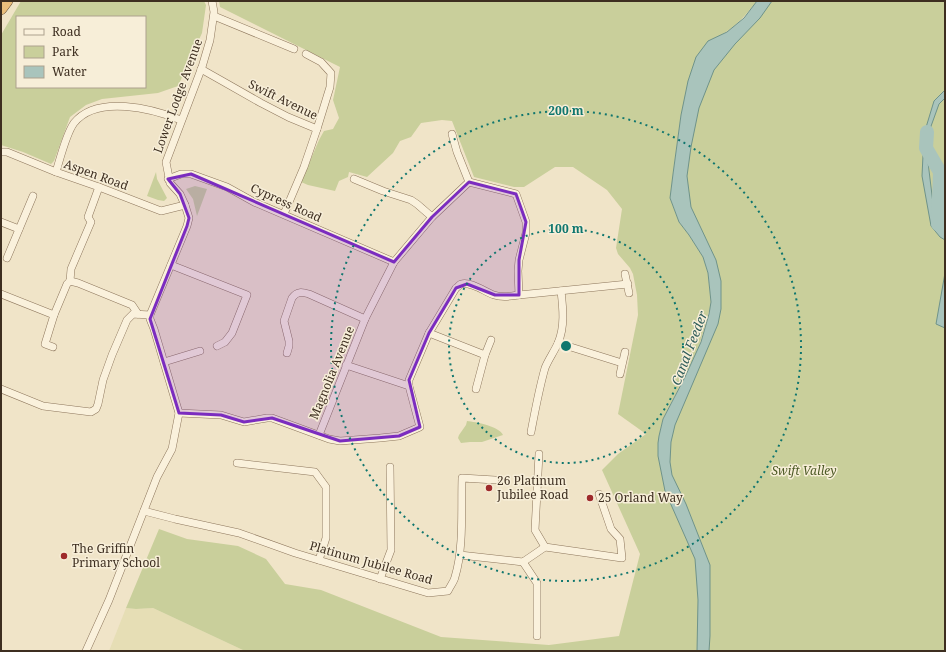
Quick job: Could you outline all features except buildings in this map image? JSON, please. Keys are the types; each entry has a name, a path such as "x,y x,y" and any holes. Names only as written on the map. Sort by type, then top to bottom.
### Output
{"highway":[{"path":"1,9 7,1"}],"street":[{"name":"Lower Lodge Avenue","path":"168,179 166,162 201,70 210,40 214,16 212,1"},
{"path":"214,16 294,49"},
{"path":"306,54 321,62 331,73 330,87 317,129"},
{"name":"Swift Avenue","path":"201,70 267,107 317,129 304,167 284,214"},
{"path":"56,172 68,134 74,124 84,114 113,106 164,113 181,120"},
{"path":"452,134 457,152 469,182 516,194 526,222 526,233 519,260 518,271 520,295"},
{"name":"Aspen Road","path":"1,152 8,152 56,172 161,211 185,206"},
{"name":"Cypress Road","path":"168,179 180,174 191,174 227,187 254,202 394,262"},
{"path":"354,178 411,200 432,217"},
{"path":"86,651 109,600 157,477 172,449 179,413 150,319 150,315 189,218 180,194 168,179"},
{"name":"Magnolia Avenue","path":"179,413 221,415 244,422 272,418 319,435 365,319 394,262 432,217 469,182"},
{"path":"53,347 45,344 54,315 67,284 70,281 71,269 91,222 88,217 99,187"},
{"path":"7,258 33,196"},
{"path":"1,222 19,229"},
{"path":"171,265 247,295 232,333 225,342 217,346"},
{"path":"625,274 629,294"},
{"path":"70,281 132,305 138,314"},
{"path":"319,435 328,440 340,441 380,438 399,436 420,427 409,386 409,380 429,333 456,288 462,284 476,286 495,295 507,297 628,284"},
{"path":"531,432 546,366 558,343 562,330 563,305 561,291"},
{"path":"287,353 289,341 284,321 292,298 298,292 309,294 365,319"},
{"path":"1,294 54,315"},
{"path":"1,389 43,406 91,412 96,409 98,404 103,380 127,320 133,314 150,315"},
{"path":"429,333 485,355"},
{"path":"476,389 485,355 492,340"},
{"path":"558,343 622,363"},
{"path":"164,362 200,351"},
{"path":"620,374 625,352"},
{"path":"346,365 409,386"},
{"path":"539,454 535,530 545,547"},
{"path":"237,463 315,472 326,487 326,538 319,560"},
{"path":"380,579 391,550 390,467"},
{"name":"Platinum Jubilee Road","path":"144,511 239,533 295,553 428,593 448,591 455,578 461,542 462,478 495,480"},
{"path":"460,555 523,562 545,547 622,558 620,540 611,529 599,494"},
{"path":"523,562 537,583 537,636"}],"highlighted area":[{"path":"191,174 394,262 432,217 469,182 516,194 526,222 519,260 519,295 495,295 467,284 456,288 429,333 409,380 420,427 399,436 340,441 272,418 244,422 221,415 179,413 150,319 189,218 180,194 168,179"}],"shaded area":[{"path":"126,608 153,608 245,651 109,651"}],"green space":[{"path":"21,1 204,1 206,5 202,33 178,86 158,93 102,99 86,105 70,117 54,161 51,164 23,152 1,145 1,35"},
{"name":"Swift Valley","path":"219,1 757,1 735,25 719,36 681,115 670,198 679,222 703,257 708,273 711,302 698,350 663,419 659,436 705,343 716,291 681,198 698,82 763,1 945,1 945,651 245,651 153,608 126,608 159,529 187,539 238,546 266,559 285,584 321,590 441,637 549,645 619,636 640,554 602,470 618,454 646,434 618,414 638,315 637,295 633,274 618,254 616,248 622,209 607,190 573,167 555,167 524,187 514,187 474,177 452,121 442,120 421,123 411,137 400,141 393,153 367,177 349,172 348,177 339,181 335,191 301,182 324,131 333,129 339,118 333,100 340,67 220,7"},
{"path":"156,172 157,179 167,198 164,201 147,196"},
{"path":"195,186 207,189 197,216 193,199 186,189"},
{"path":"467,421 481,423 492,427 497,429 503,435 482,442 461,443 458,438"}],"water":[{"path":"757,1 772,1 760,18 735,44 714,70 699,108 687,176 691,207 716,260 721,281 721,309 718,324 675,425 671,442 670,462 672,475 686,504 710,565 709,651 697,651 698,600 695,559 665,491 658,456 658,443 663,419 701,342 711,302 708,273 703,257 679,222 670,198 681,115 688,81 696,57 708,41 727,32 744,18"},
{"path":"945,90 945,98 939,104 930,129 927,154 935,220 940,228 945,232 945,240 940,237 931,226 922,176 924,134 934,101"},
{"path":"945,273 945,328 936,324"}],"waterway":[{"path":"927,132 926,148 940,172 938,224 945,230"}],"place":[{"name":"26 Platinum Jubilee Road","path":"489,488"},
{"name":"25 Orland Way","path":"590,498"},
{"name":"The Griffin Primary School","path":"64,556"}],"water label":[{"name":"Canal Feeder","path":"689,348"}]}
